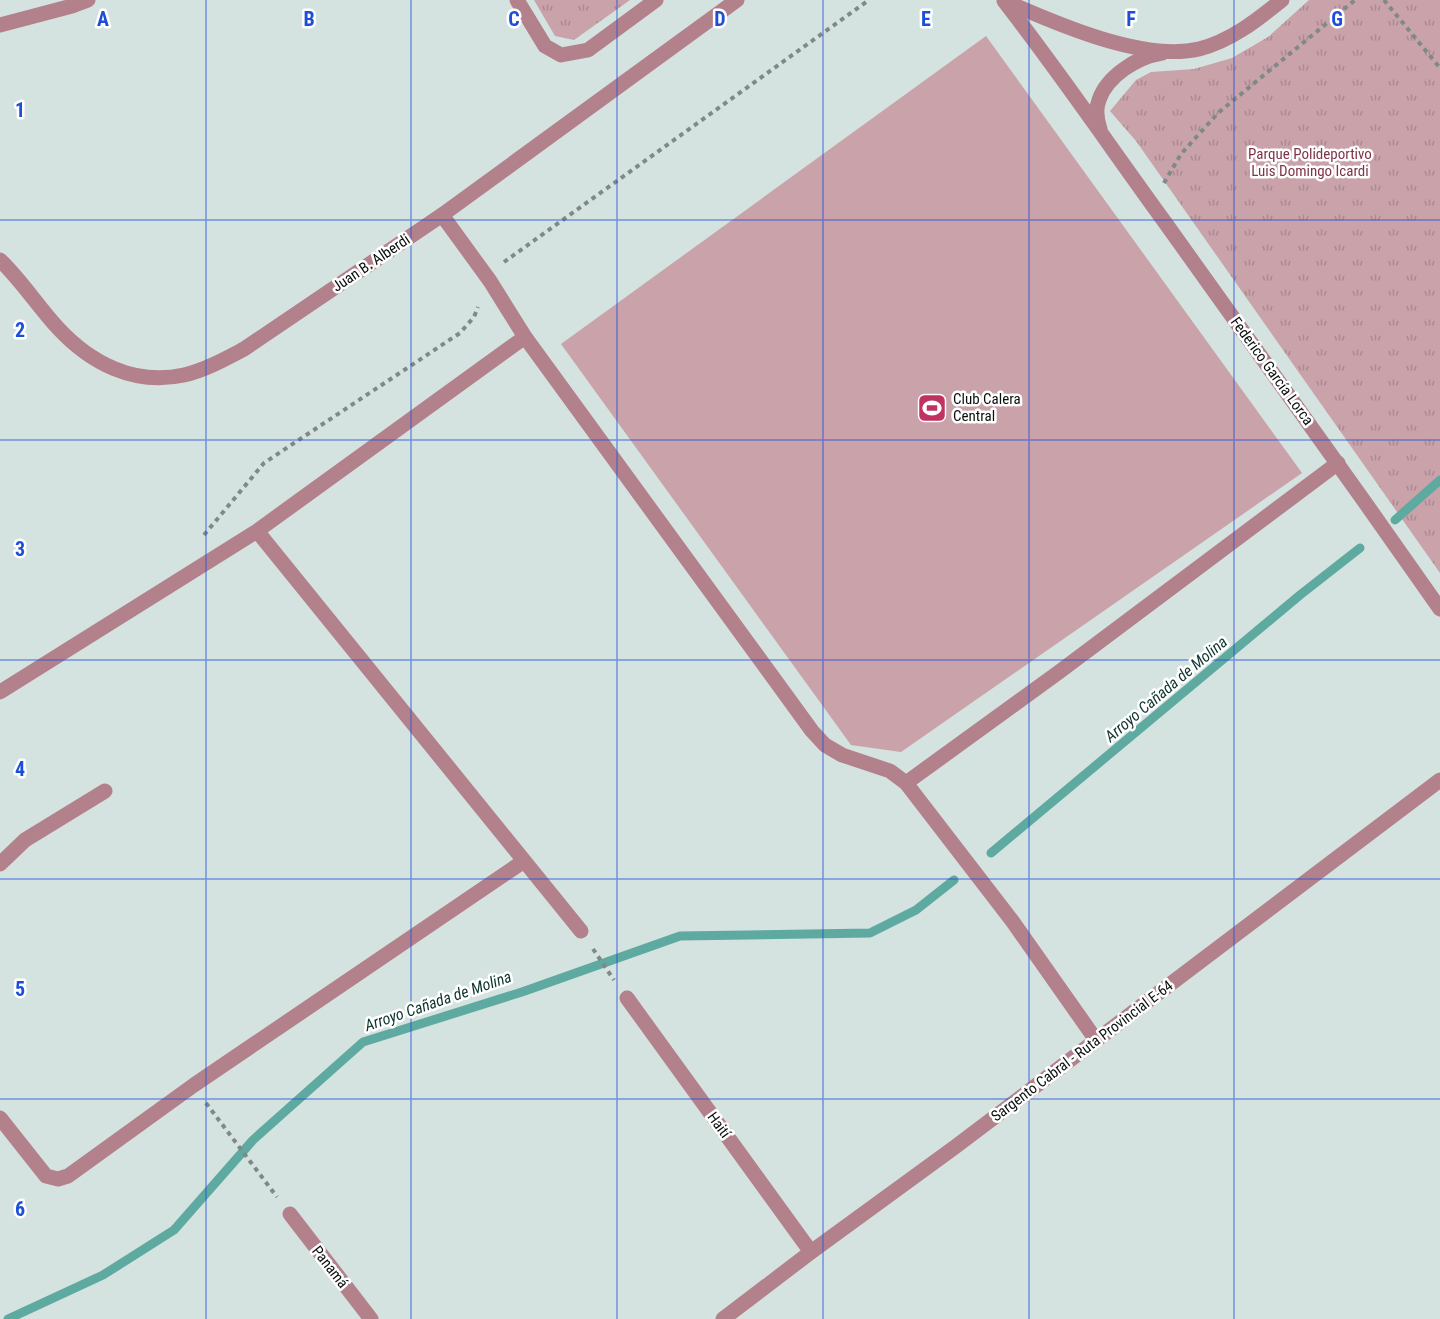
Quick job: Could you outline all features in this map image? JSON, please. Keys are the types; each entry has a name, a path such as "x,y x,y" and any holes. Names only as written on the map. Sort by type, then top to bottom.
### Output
{"street":[{"path":"0,25 88,0"},
{"path":"517,0 544,46 561,55 588,50 656,0"},
{"name":"Juan B. Alberdi","path":"0,260 56,326 78,348 102,364 128,374 155,378 184,375 213,365 244,349 442,216 737,0"},
{"path":"1101,135 1097,117 1099,100 1119,74 1141,58 1197,49 1220,42 1255,22 1282,0"},
{"path":"1003,1 1057,24 1119,44 1176,51"},
{"name":"Federico García Lorca","path":"1003,1 1048,57 1101,135 1338,463 1440,609"},
{"path":"442,216 490,281 525,338 812,731 825,745 842,755 890,771 906,783 1013,922 1096,1040"},
{"path":"0,692 257,531 525,338"},
{"path":"906,783 1059,672 1338,463"},
{"path":"257,531 581,931"},
{"name":"Sargento Cabral - Ruta Provincial E-64","path":"723,1319 1440,780"},
{"path":"0,864 25,840 105,791"},
{"path":"0,1118 46,1176 58,1179 68,1176 194,1085 524,861"},
{"name":"Haití","path":"627,998 811,1252"},
{"name":"Panamá","path":"287,1210 371,1319"}],"path":[{"path":"202,537 264,463 460,333 474,317 500,265 869,0"},
{"path":"1152,204 1181,154 1218,113 1355,0"},
{"path":"1384,0 1440,68"},
{"path":"581,931 627,998"},
{"path":"203,1098 287,1210"}],"green space":[{"path":"534,0 630,0 574,40 555,36"},
{"name":"Parque Polideportivo Luis Domingo Icardi","path":"1309,0 1440,0 1440,573 1136,141 1110,111 1136,80 1151,72 1194,69 1232,58 1268,37"},
{"name":"Club Calera Central","path":"986,36 1302,473 901,752 851,745 561,344"}],"waterway":[{"name":"Arroyo Cañada de Molina","path":"1395,520 1440,480"},
{"name":"Arroyo Cañada de Molina","path":"991,853 1300,595 1360,548"},
{"name":"Arroyo Cañada de Molina","path":"8,1319 103,1275 174,1230 253,1140 363,1042 522,992 680,936 870,933 916,910 954,880"}],"place":[{"name":"Club Calera Central","path":"932,408"}]}
